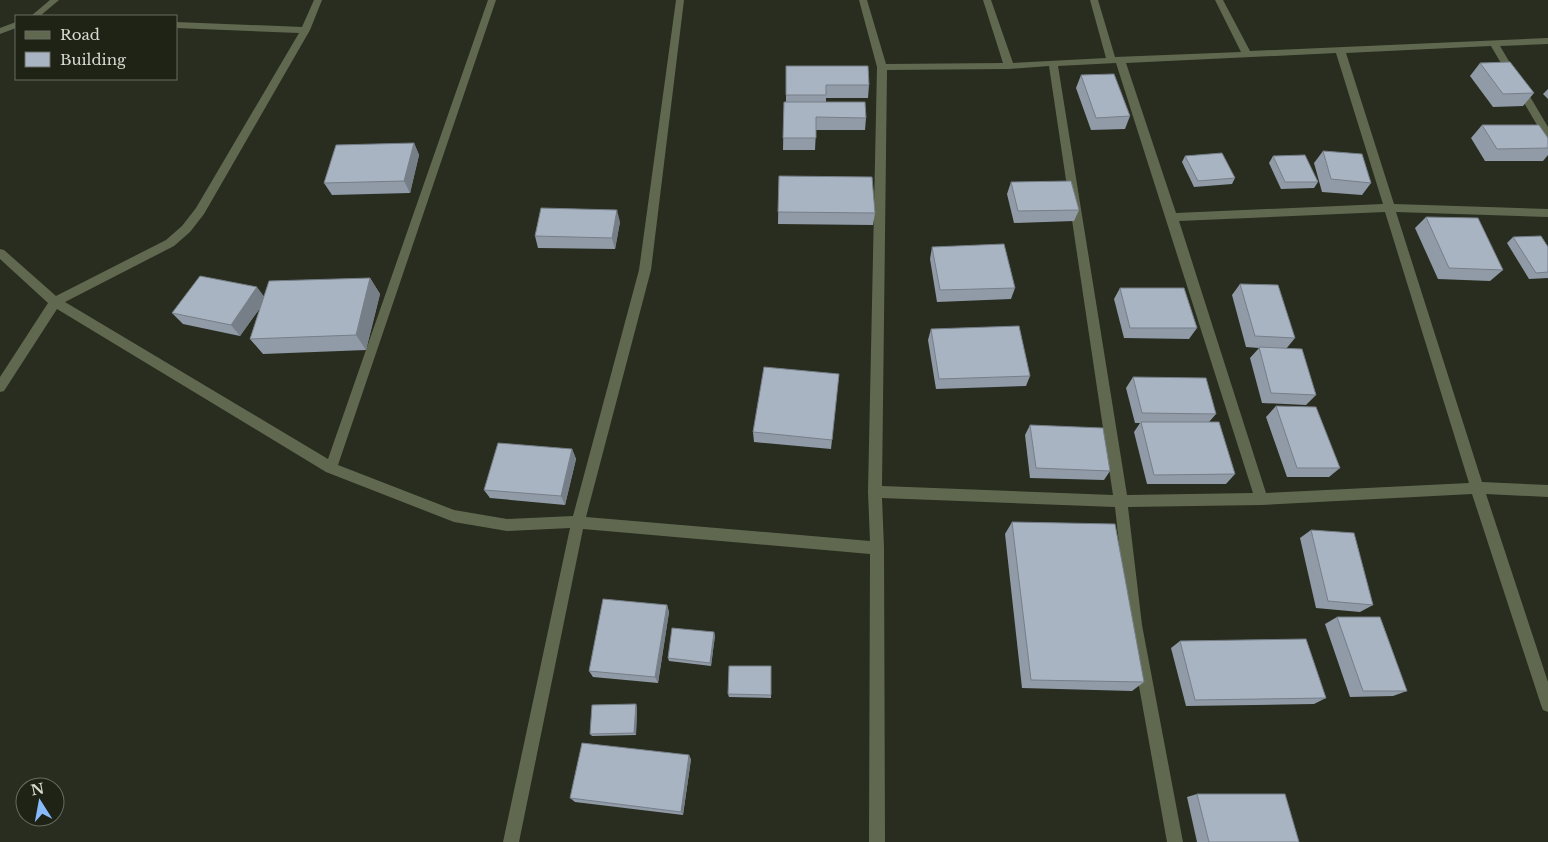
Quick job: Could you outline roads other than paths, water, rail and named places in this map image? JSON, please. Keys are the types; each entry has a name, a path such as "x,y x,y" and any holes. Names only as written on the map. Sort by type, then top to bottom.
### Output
{"street":[{"path":"36,15 55,0"},
{"path":"0,387 55,302 170,243 186,229 200,211 305,30 318,0"},
{"path":"331,468 492,0"},
{"path":"511,842 578,522 645,270 680,0"},
{"path":"863,0 882,67 875,492 877,548 877,842"},
{"path":"987,0 1009,66"},
{"path":"1094,0 1172,217 1261,499"},
{"path":"1219,0 1247,54"},
{"path":"0,31 15,25"},
{"path":"178,25 305,30"},
{"path":"882,67 1009,66 1053,62 1548,41"},
{"path":"1494,44 1548,135"},
{"path":"1340,50 1477,488 1548,705"},
{"path":"1053,62 1121,501 1136,625 1174,842"},
{"path":"1172,217 1389,208 1548,213"},
{"path":"0,253 55,302 331,468 454,516 507,525 578,522 877,548"},
{"path":"875,492 1121,501 1261,499 1477,488 1548,492"}]}
